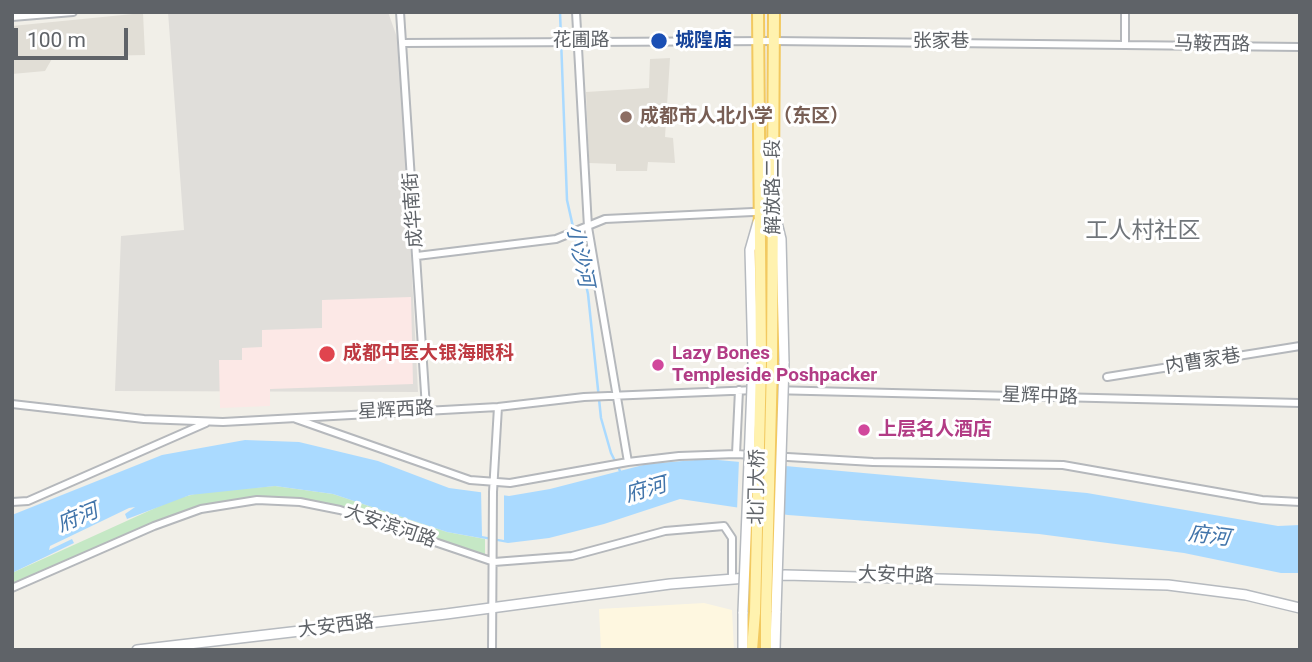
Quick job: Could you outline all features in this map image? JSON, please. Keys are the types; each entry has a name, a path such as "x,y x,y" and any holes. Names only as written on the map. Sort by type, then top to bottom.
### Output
{"main road":[{"name":"解放路二段","path":"758,12 761,211 768,363"},
{"name":"解放路二段","path":"768,363 774,211 774,12"},
{"name":"北门大桥","path":"760,612 768,363"},
{"path":"752,650 760,612"},
{"path":"760,612 766,650"}],"street":[{"path":"12,17 74,12"},
{"name":"成华南街","path":"400,12 426,408"},
{"path":"576,12 574,41 585,228 625,463"},
{"path":"1125,12 1125,43"},
{"name":"花圃路","path":"403,43 758,41"},
{"name":"张家巷","path":"758,41 1125,43"},
{"name":"马鞍西路","path":"1125,43 1300,47"},
{"path":"417,256 565,236 606,219 774,211"},
{"name":"内曹家巷","path":"1107,377 1300,346"},
{"path":"743,650 760,612 768,363"},
{"path":"736,454 739,390"},
{"name":"星辉西路","path":"12,404 144,419 211,421 426,408 498,407 613,395 780,390"},
{"name":"星辉中路","path":"780,390 1300,402"},
{"path":"492,650 493,492 498,407"},
{"path":"292,417 470,480 494,484 679,456 736,454 873,462 1063,465 1262,500 1300,502"},
{"path":"12,502 28,500 211,421"},
{"name":"大安滨河路","path":"12,588 154,526 201,509 257,500 300,502 340,510 494,562 572,556 665,531 724,526 732,538 732,578"},
{"name":"大安中路","path":"493,608 732,578 823,574 1168,585 1246,595 1300,608"},
{"name":"大安西路","path":"140,650 493,608"},
{"path":"760,612 775,650"}],"shaded area":[{"path":"168,12 388,12 400,46 418,392 115,391 121,236 184,230"},
{"path":"143,13 145,55 53,57 45,71 12,74 12,26"},
{"name":"成都市人北小学（东区）","path":"670,58 665,137 673,138 675,163 648,162 647,171 616,171 616,164 589,163 586,92 649,88 650,59"},
{"name":"成都中医大银海眼科","path":"411,297 413,384 270,389 270,406 220,408 219,360 242,360 242,348 262,347 262,330 322,328 322,300"},
{"path":"704,603 732,610 734,650 601,650 599,609"}],"green space":[{"path":"275,486 333,494 447,532 485,539 485,555 338,506 299,500 209,505 145,526 12,586 12,573 175,499 203,492"}],"water":[{"name":"府河","path":"245,440 299,442 378,461 449,488 509,496 550,489 647,464 707,459 1087,493 1278,526 1300,525 1300,573 1281,573 1184,553 1039,534 788,515 680,499 604,524 549,538 508,543 447,532 333,494 275,486 190,495 127,519 125,514 135,507 129,508 50,546 49,550 72,539 74,543 12,573 12,515 162,455"}],"pier":[{"path":"739,459 783,464 781,517 737,511"},
{"path":"481,489 504,493 504,540 482,536"}],"waterway":[{"name":"小沙河","path":"560,12 567,200 588,294 601,418 611,453 620,471"}],"place":[{"name":"城隍庙","path":"659,41"},
{"name":"成都市人北小学（东区）","path":"626,117"},
{"name":"成都中医大银海眼科","path":"327,354"},
{"name":"Lazy Bones Templeside Poshpacker","path":"658,365"},
{"name":"上层名人酒店","path":"864,430"}],"district":[{"name":"工人村社区","path":"1143,232"}]}
